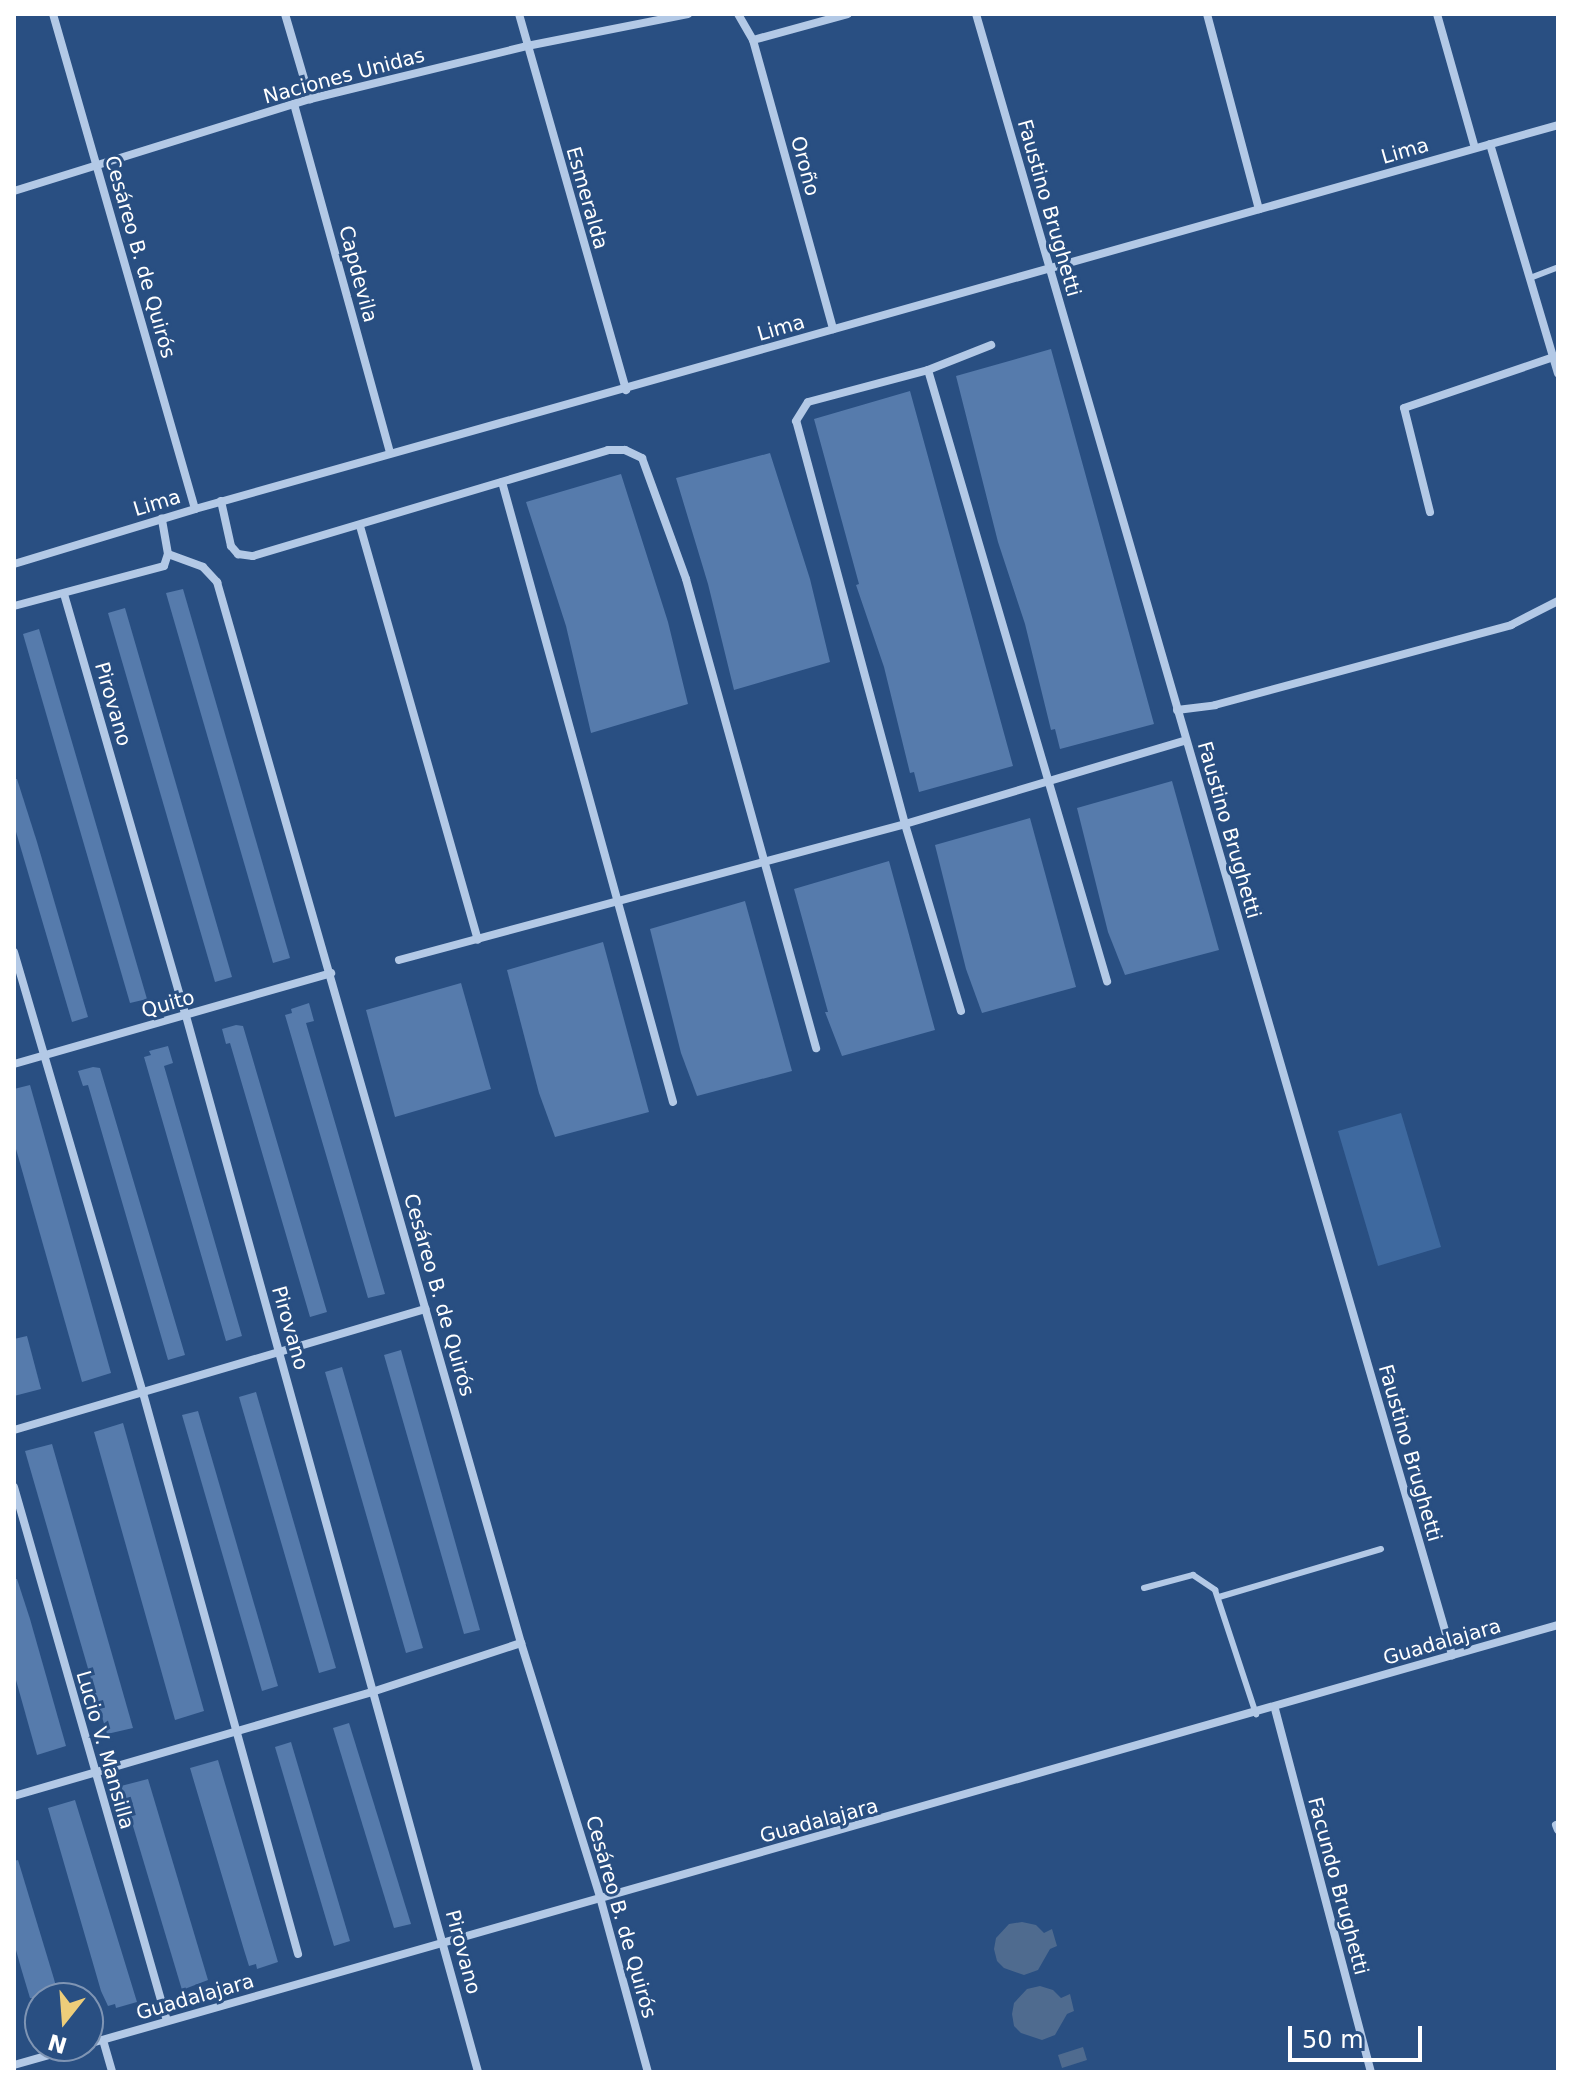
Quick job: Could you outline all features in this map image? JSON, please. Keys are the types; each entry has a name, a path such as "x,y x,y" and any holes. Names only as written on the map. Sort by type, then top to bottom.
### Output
{"street":[{"name":"Cesáreo B. de Quirós","path":"53,14 195,509"},
{"path":"285,14 310,99"},
{"name":"Esmeralda","path":"519,14 626,390"},
{"name":"Naciones Unidas","path":"14,191 310,99 527,46 688,14"},
{"name":"Oroño","path":"738,14 753,40 833,329"},
{"path":"753,40 848,14"},
{"name":"Faustino Brughetti","path":"976,14 1452,1655"},
{"path":"1207,14 1259,209"},
{"path":"1437,14 1475,148"},
{"name":"Capdevila","path":"294,104 390,453"},
{"name":"Lima","path":"14,564 221,501 626,390 1558,125"},
{"path":"1490,144 1558,373"},
{"path":"961,1011 905,824 796,421 808,402 928,370 991,345"},
{"path":"1430,512 1404,408 1554,357"},
{"path":"928,370 1107,981"},
{"path":"221,501 231,546 238,554 253,556 608,450 625,450 642,458 686,579 816,1048"},
{"path":"502,482 673,1102"},
{"path":"14,606 164,566 168,554 162,519"},
{"path":"360,526 478,940"},
{"name":"Cesáreo B. de Quirós","path":"168,554 203,567 217,582 521,1643 600,1897 648,2072"},
{"name":"Pirovano","path":"64,594 281,1353 478,2072"},
{"path":"1177,710 1215,705 1511,625 1558,601"},
{"path":"399,960 905,824 1186,740"},
{"path":"14,952 143,1393 298,1954"},
{"name":"Quito","path":"14,1064 331,973"},
{"path":"14,1430 426,1309"},
{"name":"Lucio V. Mansilla","path":"14,1487 167,2021"},
{"name":"Guadalajara","path":"104,2040 600,1897 1275,1709 1558,1625"},
{"path":"14,1796 375,1691 521,1643"},
{"name":"Facundo Brughetti","path":"1275,1709 1371,2072"},
{"path":"104,2044 112,2072"}],"lane":[{"path":"1530,278 1558,267"},
{"path":"1219,1597 1381,1549"},
{"path":"1144,1588 1193,1575 1219,1597 1256,1714"}],"shaded area":[{"path":"1401,1113 1441,1247 1378,1266 1338,1131"},
{"path":"1022,1922 1036,1925 1044,1933 1052,1929 1057,1946 1050,1949 1038,1970 1024,1975 1004,1968 997,1961 994,1949 996,1938 1009,1924"},
{"path":"1040,1986 1053,1990 1061,1998 1070,1994 1074,2011 1067,2014 1055,2035 1042,2040 1021,2033 1014,2026 1012,2014 1014,2003 1027,1989"},
{"path":"1083,2047 1087,2060 1062,2068 1058,2055"}],"building":[{"path":"1051,349 1154,724 1060,749 1055,729 1051,730 1025,624 998,542 956,376"},
{"path":"910,391 1013,766 919,792 914,772 910,773 884,667 856,585 859,584 814,419"},
{"path":"770,453 810,579 830,662 734,690 708,584 676,478"},
{"path":"621,474 668,622 688,704 591,733 566,626 526,502"},
{"path":"183,589 290,958 273,963 166,593"},
{"path":"125,608 232,977 215,982 108,613"},
{"path":"39,629 147,999 130,1003 23,634"},
{"path":"14,779 17,779 37,842 88,1017 72,1022 14,825"},
{"path":"1172,781 1219,950 1125,975 1108,932 1077,808"},
{"path":"1030,818 1076,987 982,1013 966,969 935,845"},
{"path":"889,861 935,1030 842,1056 825,1012 828,1012 794,889"},
{"path":"745,901 792,1071 697,1096 681,1053 650,929"},
{"path":"603,942 649,1112 555,1137 539,1093 507,970"},
{"path":"461,983 491,1089 395,1117 366,1010"},
{"path":"309,1003 314,1021 306,1023 385,1294 368,1298 285,1015 292,1013 291,1009"},
{"path":"243,1026 327,1312 310,1317 230,1043 226,1044 222,1029"},
{"path":"168,1046 173,1063 164,1066 242,1336 226,1341 144,1057 151,1055 149,1051"},
{"path":"100,1068 185,1355 168,1360 88,1085 83,1086 78,1071"},
{"path":"30,1085 111,1373 82,1382 14,1142 14,1089"},
{"path":"27,1336 41,1389 14,1396 14,1339"},
{"path":"401,1350 480,1630 464,1634 384,1355"},
{"path":"342,1367 423,1648 406,1653 325,1372"},
{"path":"256,1392 336,1668 319,1673 239,1397"},
{"path":"198,1411 278,1686 262,1691 182,1415"},
{"path":"123,1423 204,1711 175,1720 94,1432"},
{"path":"52,1444 133,1728 107,1734 25,1451"},
{"path":"14,1579 17,1579 30,1619 66,1746 37,1755 14,1673"},
{"path":"349,1723 411,1924 394,1928 333,1728"},
{"path":"291,1742 350,1941 334,1946 275,1747"},
{"path":"218,1760 278,1962 257,1969 256,1964 249,1966 190,1768"},
{"path":"148,1779 208,1980 182,1990 121,1786"},
{"path":"75,1800 137,2002 116,2008 115,2004 108,2006 104,1997 104,1982 98,1982 48,1808"},
{"path":"18,1860 55,1982 25,1982 14,1943 14,1861"}]}
